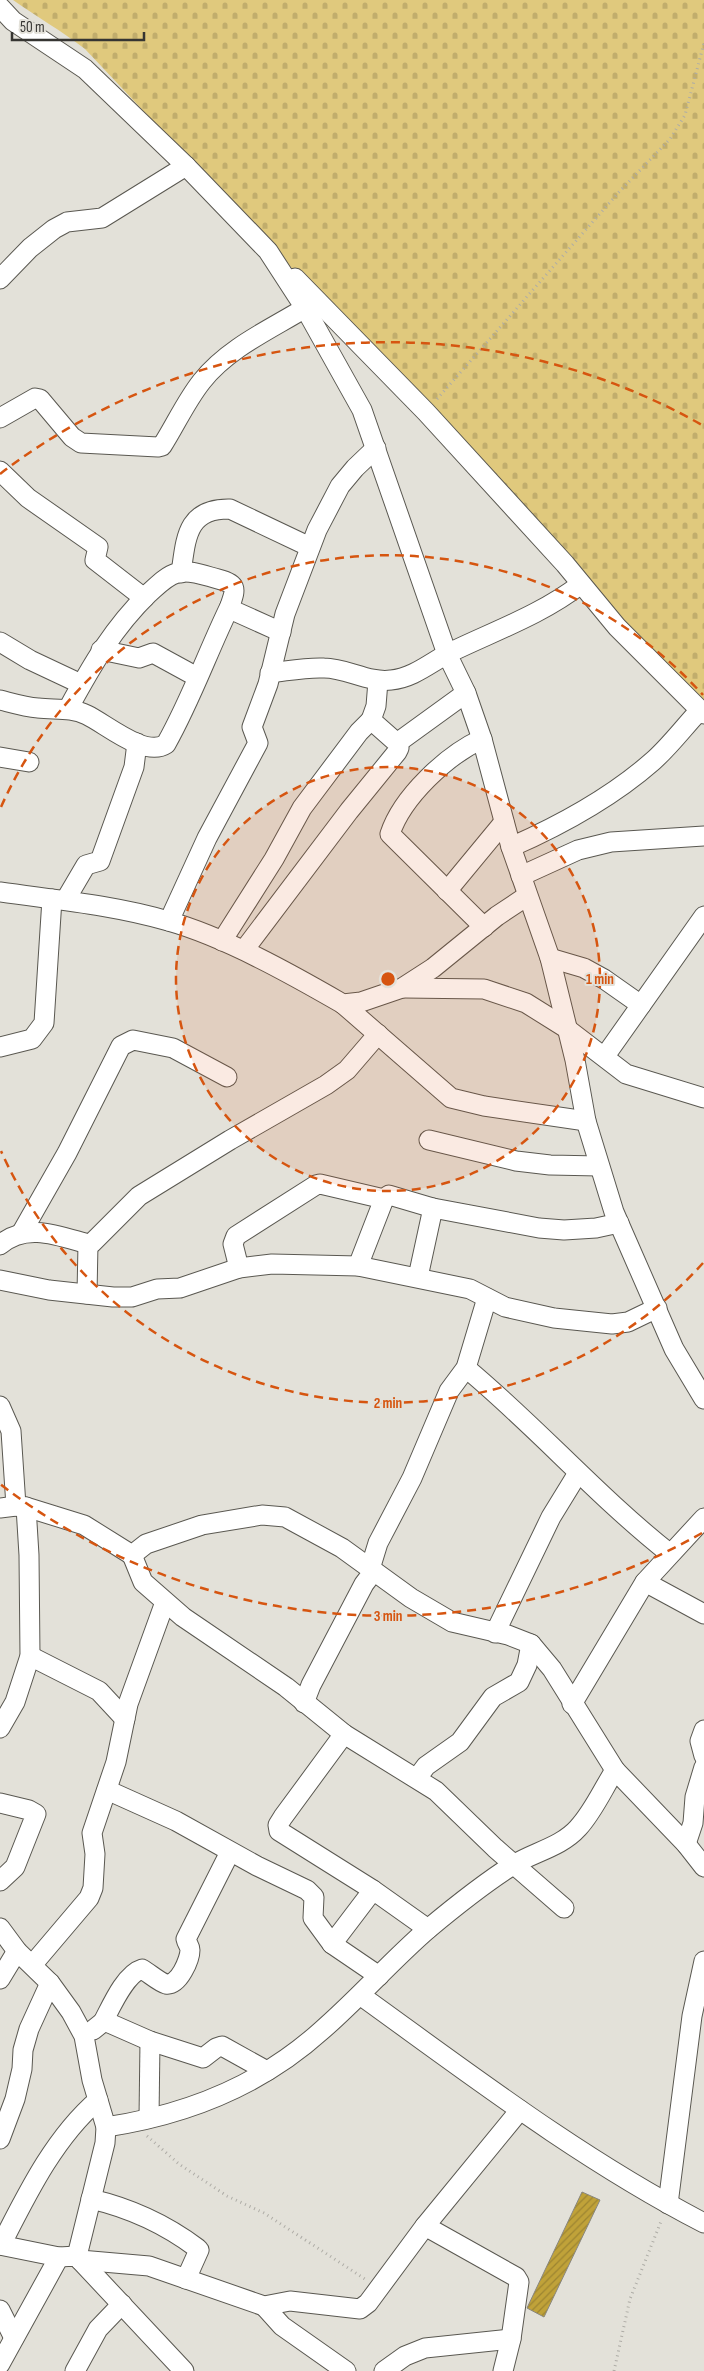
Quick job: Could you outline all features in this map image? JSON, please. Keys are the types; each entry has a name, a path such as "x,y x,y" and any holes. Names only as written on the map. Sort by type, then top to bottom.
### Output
{"street":[{"path":"0,6 7,23 85,69 186,166 359,341 565,564 617,627 702,712 654,761 610,794 540,834 511,847"},
{"path":"0,279 30,248 54,229 67,222 102,218 186,166"},
{"path":"268,251 305,308 362,410 447,654 466,694 482,739 511,847 550,958 575,1060 586,1121 599,1166 619,1223 674,1349 703,1395"},
{"path":"0,418 35,398 40,399 72,437 81,443 162,446 189,399 204,379 247,343 305,308"},
{"path":"169,921 207,838 258,743 252,727 270,673 280,632 317,530 340,486 376,448"},
{"path":"0,471 28,498 98,547 96,560 144,598"},
{"path":"181,573 188,533 202,514 220,509 230,509 310,547"},
{"path":"0,700 36,708 68,708 85,713 137,743 156,748 166,744 186,708 235,594 234,588 227,581 181,573 161,582 113,631 68,708"},
{"path":"270,673 323,668 378,681 394,680 419,671 447,654 530,617 559,601 581,584"},
{"path":"230,606 232,610 280,632"},
{"path":"0,642 30,660 81,684"},
{"path":"101,650 139,658 153,653 198,677"},
{"path":"222,941 274,859 302,808 359,732 371,720 376,706 378,681"},
{"path":"397,743 466,694"},
{"path":"244,950 349,811 397,752 399,748 397,743 371,720"},
{"path":"482,739 455,755 435,771 414,793 390,834 484,927"},
{"path":"0,1047 32,1039 44,1023 59,899 86,865 100,861 121,798 134,767 137,743"},
{"path":"0,757 28,762"},
{"path":"447,891 504,822"},
{"path":"521,876 578,850 611,842 704,836"},
{"path":"0,892 59,899 169,921 222,941 244,950 343,1004 451,1098 484,1106 586,1121"},
{"path":"343,1004 361,1002 402,988 433,968 484,927 527,896"},
{"path":"605,1056 704,916"},
{"path":"550,958 584,968 604,979 640,1005"},
{"path":"402,988 484,989 526,1003 566,1028 605,1056 626,1074 704,1098"},
{"path":"87,1294 88,1244 146,1192 230,1140 326,1085 347,1070 378,1034"},
{"path":"0,1245 22,1232 80,1128 121,1046 133,1040 173,1048 227,1077"},
{"path":"429,1140 516,1161 550,1165 599,1166"},
{"path":"239,1268 233,1244 236,1236 316,1185 320,1184 384,1199"},
{"path":"358,1266 384,1199 389,1196 433,1208 539,1228 564,1230 596,1228 619,1223"},
{"path":"418,1277 433,1208"},
{"path":"22,1232 51,1234 88,1244"},
{"path":"0,1280 87,1294 132,1297 157,1289 180,1288 239,1268 272,1264 358,1266 470,1289 505,1307 534,1314 612,1324 628,1322 657,1308"},
{"path":"304,1702 311,1685 372,1570 378,1543 412,1478 448,1392 466,1368 487,1298"},
{"path":"466,1368 511,1406 631,1523 669,1553"},
{"path":"0,1406 11,1431 14,1507 29,1555 30,1656 15,1702 0,1728"},
{"path":"495,1633 552,1517 578,1473"},
{"path":"14,1507 84,1525 132,1555 143,1582 183,1617 304,1702 344,1734 417,1778 436,1792 514,1865 564,1908"},
{"path":"132,1555 146,1544 202,1525 262,1515 286,1516 342,1548 372,1570 452,1622 531,1644 552,1669 614,1770 686,1844 704,1867"},
{"path":"572,1704 645,1582 669,1553 704,1518"},
{"path":"645,1582 704,1614"},
{"path":"33,1964 89,1898 93,1888 92,1833 116,1762 128,1704 165,1602"},
{"path":"417,1778 426,1766 460,1742 493,1697 519,1682 527,1665 531,1644"},
{"path":"30,1656 99,1691 125,1719"},
{"path":"704,1730 700,1741 704,1756"},
{"path":"344,1734 283,1817 278,1825 279,1831 373,1890 428,1929"},
{"path":"686,1844 693,1823 695,1797 704,1767"},
{"path":"106,2127 140,2121 211,2101 267,2071 320,2033 428,1929 514,1865 546,1850 571,1835 585,1818 614,1770"},
{"path":"107,1790 176,1821 230,1852 308,1890 314,1898 313,1918 332,1944 379,1976"},
{"path":"0,1803 29,1810 36,1814 15,1867 0,1881"},
{"path":"84,2036 103,2022 118,1995 136,1971 142,1969 166,1984 172,1984 178,1979 189,1957 190,1947 186,1939 230,1852"},
{"path":"332,1944 373,1890"},
{"path":"0,1928 17,1951 33,1964 50,1983 71,2012 84,2036 106,2127 105,2143 91,2199 72,2257 14,2338 0,2364"},
{"path":"0,1979 17,1951"},
{"path":"668,2204 692,2016 704,1961"},
{"path":"0,2139 15,2099 22,2069 23,2050 50,1983"},
{"path":"360,1995 520,2110 668,2204 704,2223"},
{"path":"103,2022 150,2041 203,2058 216,2048 222,2046 267,2071"},
{"path":"140,2121 150,2041"},
{"path":"98,2100 80,2116 44,2165 1,2245 72,2257 149,2266 264,2306 282,2326 346,2371"},
{"path":"264,2306 290,2301 360,2309 368,2303 425,2226 520,2110"},
{"path":"91,2199 124,2207 151,2219 197,2248 199,2250 186,2279"},
{"path":"425,2226 516,2277 518,2287 511,2339 503,2371"},
{"path":"72,2257 122,2304 184,2371"},
{"path":"75,2371 98,2329 122,2304"},
{"path":"0,2310 14,2338"},
{"path":"384,2371 405,2356 424,2348 511,2339"},
{"path":"0,2369 4,2371"}],"path":[{"path":"426,412 619,192 670,139 685,115 704,43"},
{"path":"140,2121 179,2164 227,2196 264,2213 379,2288"},
{"path":"614,2371 630,2299 668,2204"}],"green space":[{"path":"13,0 704,0 704,705 85,49"}],"building":[{"path":"582,2192 600,2200 544,2317 527,2308"}]}
